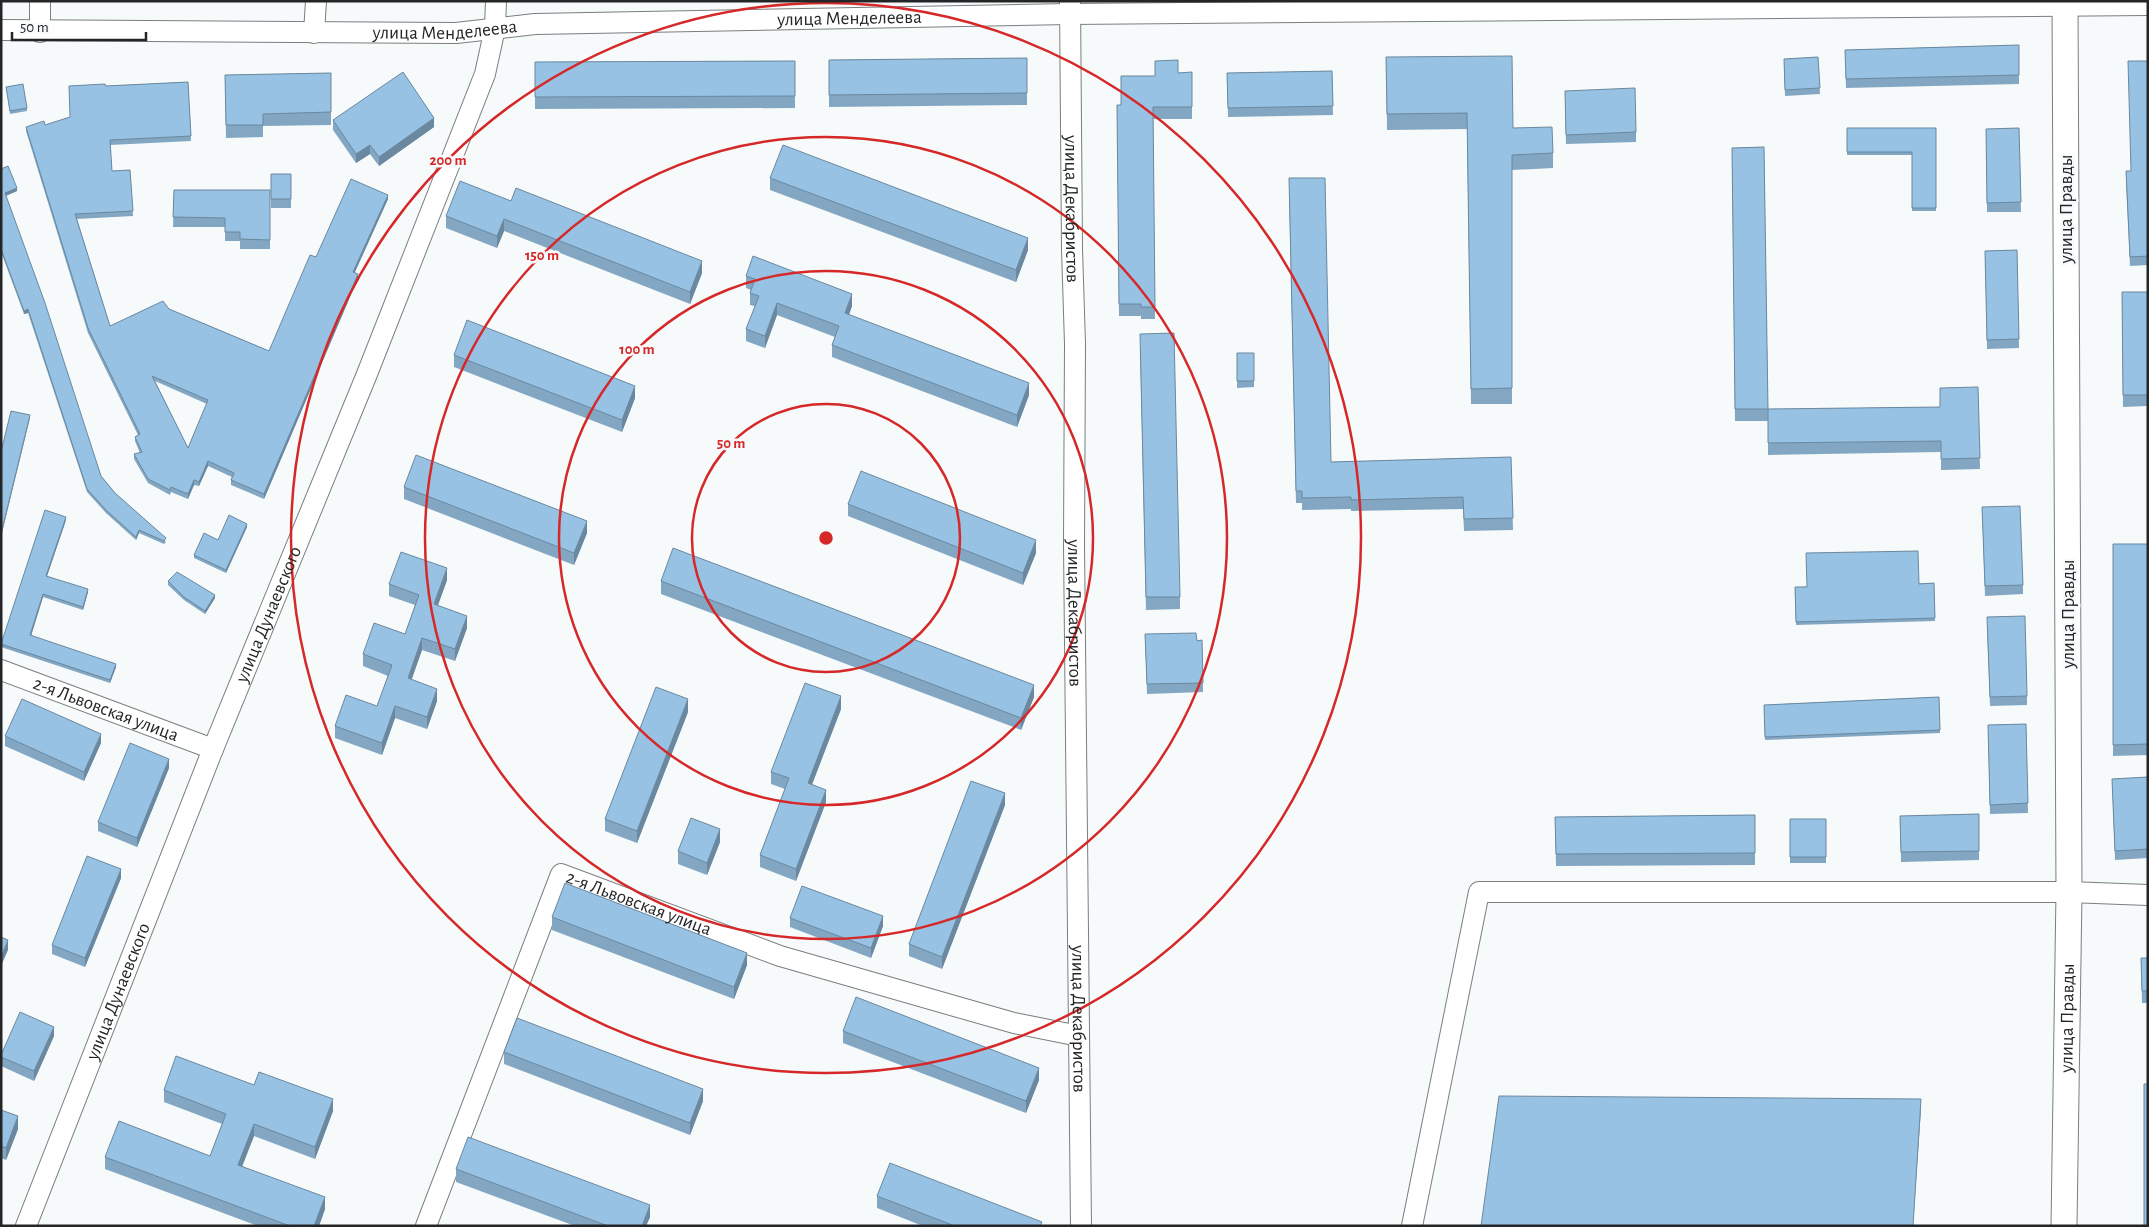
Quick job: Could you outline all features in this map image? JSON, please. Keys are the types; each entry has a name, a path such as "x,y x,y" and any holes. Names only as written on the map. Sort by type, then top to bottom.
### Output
{"street":[{"path":"40,1 40,32"},
{"path":"314,33 316,1"},
{"name":"улица Дунаевского","path":"26,1226 213,749 364,382 485,74 495,28 496,1"},
{"name":"улица Правды","path":"2064,1226 2069,892 2065,4"},
{"name":"улица Менделеева","path":"1,30 40,32 456,34 535,24 1070,8 2148,5"},
{"name":"улица Декабристов","path":"1070,8 1072,249 1075,344 1074,544 1081,1226"},
{"name":"2-я Львовская улица","path":"1,670 213,749"},
{"name":"2-я Львовская улица","path":"426,1226 561,874 780,956 1014,1023 1079,1036"},
{"path":"1412,1226 1479,892 2069,892 2148,895"}],"building":[{"path":"2019,45 2019,75 1846,79 1845,50"},
{"path":"1512,56 1513,128 1552,127 1553,153 1512,155 1512,388 1471,389 1467,113 1387,114 1386,57"},
{"path":"1818,57 1820,88 1785,90 1784,59"},
{"path":"1027,58 1027,93 829,95 829,60"},
{"path":"1178,60 1178,73 1192,72 1192,107 1153,107 1155,307 1141,307 1141,304 1119,304 1117,105 1121,105 1121,76 1155,76 1155,61"},
{"path":"795,61 795,96 535,97 535,62"},
{"path":"2128,61 2148,61 2148,256 2130,257 2126,171 2131,171"},
{"path":"1332,71 1333,106 1228,108 1227,73"},
{"path":"403,72 434,118 379,157 370,145 356,154 333,120"},
{"path":"331,73 331,112 263,114 263,125 226,125 225,75"},
{"path":"188,82 191,136 110,140 112,171 130,170 133,211 75,214 110,326 163,301 169,309 269,351 310,255 316,257 351,179 388,195 353,272 358,274 264,494 231,480 234,473 208,461 199,482 194,480 188,494 171,487 170,490 148,479 134,454 142,452 135,437 140,434 88,328 26,127 44,121 45,125 70,117 69,86 105,84 106,86","holes":["152,376 208,400 188,448"]},
{"path":"23,84 27,108 10,111 6,87"},
{"path":"1635,88 1636,132 1566,135 1565,91"},
{"path":"1847,128 1936,128 1936,208 1912,208 1912,152 1847,152"},
{"path":"2019,128 2021,202 1987,203 1986,129"},
{"path":"783,145 1028,238 1016,270 770,178"},
{"path":"1764,147 1768,409 1735,409 1732,148"},
{"path":"8,166 17,188 5,193 45,303 101,476 115,493 166,538 164,541 139,530 136,537 106,510 87,489 28,309 24,311 1,249 1,169"},
{"path":"271,174 291,174 291,199 271,199"},
{"path":"1289,178 1325,178 1331,462 1511,457 1513,518 1464,519 1463,497 1351,500 1351,497 1302,498 1302,491 1296,491"},
{"path":"460,181 511,201 516,188 702,261 690,292 504,219 497,236 446,216"},
{"path":"174,190 270,190 270,240 240,239 240,232 225,232 225,218 173,217"},
{"path":"2017,250 2019,339 1987,340 1985,251"},
{"path":"753,256 852,294 845,313 1029,383 1017,415 832,345 839,326 777,303 765,336 746,329 759,296 750,293 755,279 746,276"},
{"path":"2122,292 2148,292 2148,395 2123,395"},
{"path":"467,320 635,386 622,420 454,355"},
{"path":"1174,333 1180,597 1146,597 1140,334"},
{"path":"1237,353 1254,353 1254,381 1237,381"},
{"path":"1978,387 1980,458 1941,459 1941,441 1768,443 1768,409 1940,407 1940,388"},
{"path":"11,411 30,415 1,534 1,452"},
{"path":"416,455 587,521 574,553 404,487"},
{"path":"861,471 1036,540 1023,573 848,504"},
{"path":"2020,506 2023,585 1985,586 1982,507"},
{"path":"45,510 66,517 46,576 88,589 83,607 43,594 30,635 116,664 110,680 1,644"},
{"path":"229,515 247,524 226,570 194,555 204,533 218,540"},
{"path":"2113,544 2148,544 2148,744 2113,745"},
{"path":"673,548 1034,685 1021,718 661,581"},
{"path":"1918,551 1919,584 1934,583 1935,618 1796,622 1795,587 1807,587 1806,553"},
{"path":"401,552 447,568 434,604 467,616 455,649 422,638 408,678 437,689 427,717 395,706 382,743 335,726 346,695 377,706 392,665 363,654 374,623 405,634 419,595 389,584"},
{"path":"177,572 215,595 205,611 184,597 168,581"},
{"path":"2025,616 2027,696 1990,697 1987,617"},
{"path":"1196,633 1197,641 1202,640 1203,683 1147,684 1145,634"},
{"path":"805,683 841,696 808,783 826,790 796,869 760,855 789,778 771,772"},
{"path":"656,687 688,699 637,831 605,819"},
{"path":"1939,697 1940,730 1765,737 1764,705"},
{"path":"22,699 101,734 84,772 5,736"},
{"path":"2026,724 2028,803 1990,805 1988,725"},
{"path":"130,743 169,759 137,838 98,822"},
{"path":"2148,777 2148,849 2115,851 2112,779"},
{"path":"971,781 1005,793 942,957 909,944"},
{"path":"1979,814 1979,851 1901,852 1900,816"},
{"path":"1755,815 1755,853 1556,854 1555,817"},
{"path":"691,818 720,829 707,863 678,851"},
{"path":"1790,819 1826,819 1826,857 1790,857"},
{"path":"87,856 121,869 85,958 52,945"},
{"path":"565,883 747,953 734,987 552,917"},
{"path":"802,886 883,916 871,948 790,918"},
{"path":"1,937 8,940 1,957"},
{"path":"2141,958 2148,958 2148,991 2142,991"},
{"path":"856,997 1039,1068 1026,1101 843,1031"},
{"path":"20,1012 54,1027 34,1071 1,1057"},
{"path":"517,1018 703,1089 690,1123 504,1052"},
{"path":"176,1056 254,1085 259,1072 333,1099 315,1147 254,1124 238,1165 325,1197 314,1226 290,1226 105,1157 119,1121 210,1156 226,1114 164,1090"},
{"path":"2144,1084 2148,1084 2148,1226 2144,1226"},
{"path":"1499,1096 1921,1099 1913,1226 1481,1226"},
{"path":"1,1110 18,1116 6,1148 1,1146"},
{"path":"468,1137 650,1205 642,1226 608,1226 456,1169"},
{"path":"890,1163 1042,1222 1040,1226 955,1226 877,1196"}]}
